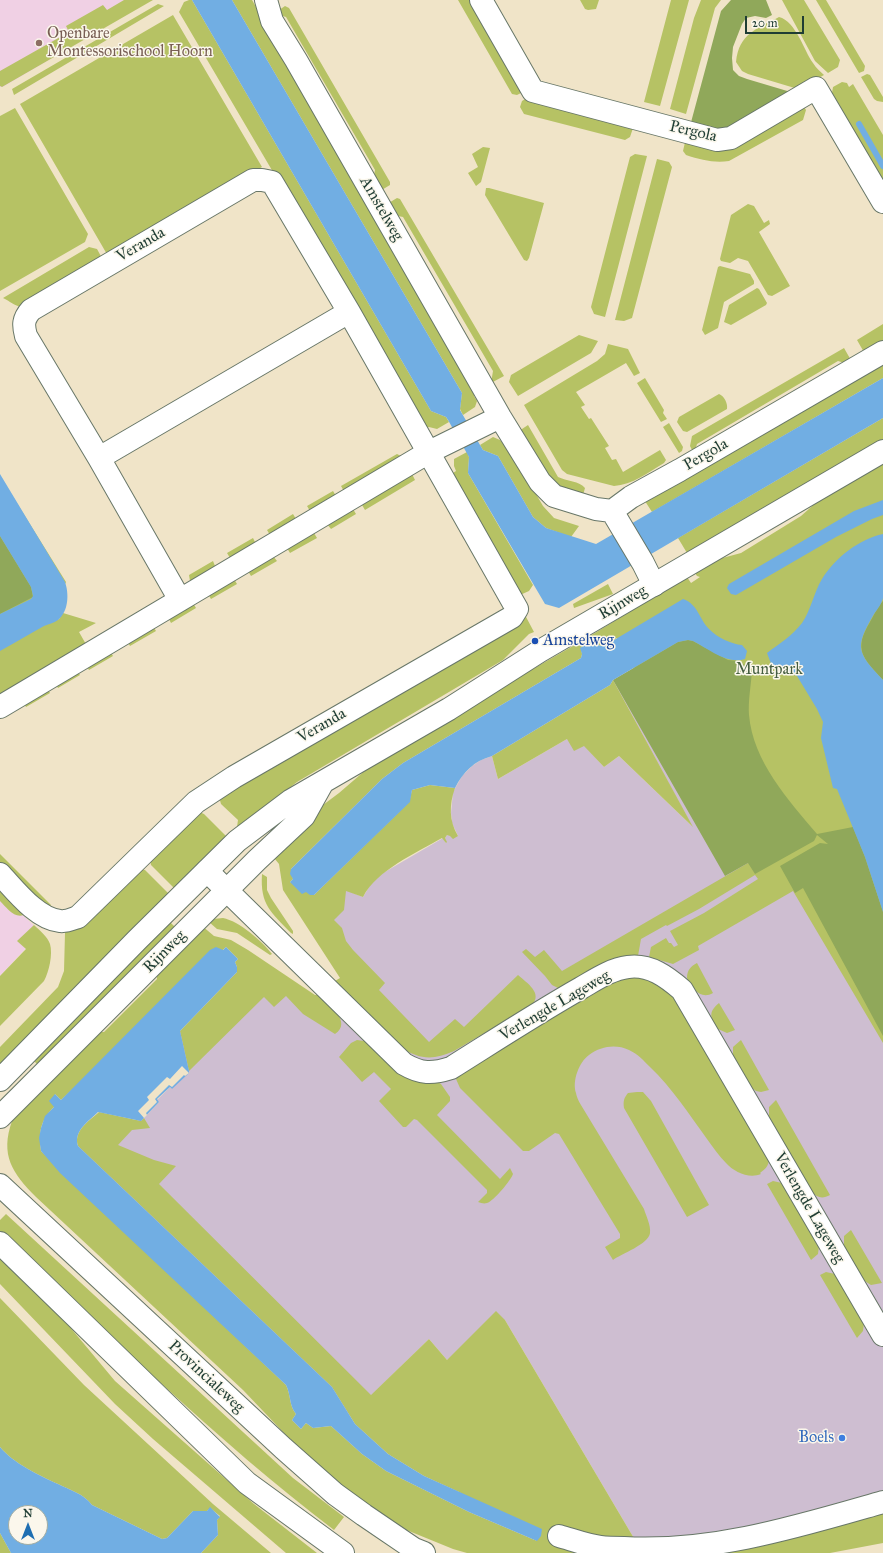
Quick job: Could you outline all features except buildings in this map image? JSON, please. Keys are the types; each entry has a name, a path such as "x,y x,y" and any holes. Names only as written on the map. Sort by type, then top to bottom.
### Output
{"street":[{"name":"Amstelweg","path":"266,0 272,21 296,60 500,417 540,482 554,496 596,508 617,519"},
{"name":"Pergola","path":"481,0 533,91 717,140 731,138 816,88 883,202"},
{"name":"Veranda","path":"0,874 38,912 60,921 78,916 196,802 234,777 512,617 517,609 349,312 272,182 253,180 31,310 26,315 24,321 26,336 99,458 180,600"},
{"path":"99,458 349,312"},
{"name":"Pergola","path":"617,519 631,497 883,352"},
{"path":"0,707 429,452 500,417"},
{"name":"Rijnweg","path":"0,1080 137,940 237,841 290,800 324,782 449,709 540,651 883,451"},
{"path":"617,519 654,585"},
{"name":"Rijnweg","path":"0,1117 226,890 304,816 324,782"},
{"name":"Verlengde Lageweg","path":"207,871 404,1064 414,1070 428,1073 439,1072 451,1068 552,1005 611,972 628,967 644,968 658,972 668,978 682,990 883,1335"},
{"name":"Provincialeweg","path":"0,1185 283,1448 335,1494 417,1552"},
{"path":"0,1242 247,1483 343,1553"},
{"path":"559,1536 600,1547 642,1549 689,1548 728,1542 791,1528 883,1502"}],"shaded area":[{"name":"Openbare Montessorischool Hoorn","path":"0,0 151,0 3,87 0,87"},
{"path":"653,658 883,1036 883,1497 729,1533 635,1540 505,1320 447,1360 429,1339 350,1416 332,1387 78,1146 144,1118 159,1102 157,1100 170,1087 172,1089 180,1031 270,971 312,1011 347,979 314,895 346,890 363,897 372,882 383,873 443,838 446,843 445,838 447,835 458,836 452,823 451,813 453,792 462,776 472,766 481,760 492,756 498,779 567,739 584,745 604,767 619,756 692,826 613,680"},
{"path":"0,894 41,932 0,976"}],"green space":[{"path":"124,0 153,0 2,87 0,86 0,71 69,32 66,26 103,5 107,10"},
{"path":"192,0 431,411 446,417 449,422 437,429 429,427 424,429 179,12 184,2"},
{"path":"232,0 252,0 480,392 474,396 477,401 475,407 463,415 460,409 462,393"},
{"path":"458,0 474,0 527,90 517,95 512,94"},
{"path":"580,0 599,0 596,9 588,10 585,9"},
{"path":"671,0 689,0 660,106 644,102"},
{"path":"701,0 721,0 715,8 686,114 670,109 694,18"},
{"path":"731,0 766,0 772,15 766,18 755,16 746,18 733,47 733,70 739,76 794,93 724,132 690,126 721,11"},
{"path":"782,0 804,0 840,60 838,67 828,73 815,61"},
{"path":"816,0 826,0 865,66 864,71 859,73"},
{"path":"158,4 164,6 14,95 12,89"},
{"path":"285,6 289,8 390,182 390,185 380,191 373,181 375,170 286,17 276,14 276,12"},
{"path":"173,15 262,167 108,256 20,104"},
{"path":"779,17 790,24 795,30 813,63 824,75 798,89 748,74 742,71 736,62 741,44 745,38 750,33"},
{"path":"867,74 870,75 883,97 883,102 874,99 861,77"},
{"path":"842,82 847,83 849,87 853,84 883,135 883,188 838,110 841,108 832,93 833,87"},
{"path":"530,96 634,125 630,137 625,140 524,114 520,107 522,101"},
{"path":"802,104 806,110 803,120 729,161 718,162 702,160 686,155 683,151 686,138"},
{"path":"15,108 88,234 85,242 0,291 0,116"},
{"path":"483,147 490,148 481,182 476,186 468,173 478,167 472,154"},
{"path":"635,154 647,156 605,317 594,314 591,307 630,157"},
{"path":"657,159 669,162 672,167 632,318 624,321 615,320"},
{"path":"486,188 544,203 527,261 524,260 485,195"},
{"path":"397,198 400,199 504,376 491,383 493,371 403,217 393,215 387,204"},
{"path":"748,204 754,206 764,223 769,220 770,224 759,232 790,286 772,296 768,295 748,261 738,258 730,263 721,261 720,259 731,215"},
{"path":"89,247 97,249 103,260 22,307 14,305 3,298"},
{"path":"720,266 750,274 754,284 724,302 718,328 705,335 702,330 718,267"},
{"path":"757,288 767,303 766,305 731,325 724,322 729,305"},
{"path":"883,324 883,343 865,354 857,340"},
{"path":"579,335 598,341 591,353 518,396 509,382 511,375"},
{"path":"608,344 628,349 640,373 634,376 626,363 576,392 585,405 581,407 589,419 591,418 609,446 605,448 612,460 616,459 623,472 660,450 666,460 664,463 640,478 614,486 567,474 562,470 524,405 597,361 605,354"},
{"path":"844,348 852,362 848,364 838,361 697,444 694,454 690,446 692,436"},
{"path":"883,359 883,378 652,512 643,498"},
{"path":"645,378 664,410 663,413 667,419 661,422 637,383"},
{"path":"719,394 725,400 727,409 687,432 683,431 677,422 679,417"},
{"path":"883,418 883,439 687,553 678,538"},
{"path":"669,423 683,447 682,451 679,453 663,427"},
{"path":"528,425 558,477 576,482 583,486 585,488 583,495 557,488 519,431"},
{"path":"493,437 500,440 513,455 543,506 554,518 579,526 571,537 546,528 533,517 498,456 483,450 480,445"},
{"path":"467,452 469,457 468,473 533,585 529,591 520,595 450,475 456,471 454,459"},
{"path":"397,454 405,458 345,493 341,486"},
{"name":"Muntpark","path":"883,463 883,1043 793,891 698,946 699,950 673,964 649,957 651,947 666,938 674,947 678,945 670,931 704,913 758,879 755,875 699,909 641,939 638,956 624,957 564,987 558,988 552,985 522,952 526,949 535,957 544,950 562,971 748,863 617,638 604,646 587,644 581,648 581,658 403,763 382,779 291,869 293,879 290,882 314,895 409,802 412,790 430,785 455,788 451,813 453,825 458,836 453,839 447,835 445,838 446,843 442,838 387,870 369,887 363,897 346,891 344,910 334,920 342,928 346,941 353,950 385,983 379,990 429,1042 455,1019 464,1027 518,975 535,992 535,1001 532,1005 447,1054 434,1057 421,1057 402,1048 335,981 340,978 283,890 279,864 270,853 307,817 339,793 382,756 585,639 687,577 691,583 700,577 695,573 715,560 741,553 801,516 819,500"},
{"path":"412,474 415,480 365,510 362,505 363,503"},
{"path":"0,476 66,582 47,624 59,619 63,613 96,623 79,632 87,646 0,696"},
{"path":"333,491 336,496 310,511 307,506"},
{"path":"353,509 356,514 331,529 327,524"},
{"path":"293,514 296,519 270,535 267,530"},
{"path":"314,533 317,538 290,553 287,548"},
{"path":"0,536 31,587 33,597 0,614"},
{"path":"253,538 256,544 230,558 227,553"},
{"path":"273,556 277,561 251,576 248,571"},
{"path":"213,561 215,566 190,581 189,575"},
{"path":"234,579 237,584 211,599 208,594"},
{"path":"608,584 613,594 574,608 573,604"},
{"path":"883,601 883,680 870,666 861,647 865,632"},
{"path":"193,603 196,608 171,623 168,617"},
{"path":"525,615 534,632 529,634 503,660 297,782 244,824 237,827 238,820 221,804 218,793"},
{"path":"153,626 156,631 130,646 127,641"},
{"path":"688,640 693,641 728,660 739,661 752,671 749,715 757,748 784,794 817,834 853,827 865,857 883,912 883,1036 803,888 795,893 780,866 820,843 828,844 817,835 814,841 755,874 748,863 725,876 613,680 678,642"},
{"path":"110,651 113,656 89,670 86,665"},
{"path":"77,671 80,675 58,688 55,683"},
{"path":"613,680 693,827 619,756 604,767 584,746 574,751 567,739 498,779 492,756 610,685"},
{"path":"47,688 50,693 26,707 23,702"},
{"path":"197,811 204,814 229,839 176,890 151,865 150,860"},
{"path":"0,854 51,905 49,910 0,864"},
{"path":"141,869 145,870 171,896 0,1067 0,1047 58,987 64,971 65,933 67,929"},
{"path":"262,874 267,877 267,890 293,931 293,934 268,907 263,893"},
{"path":"0,885 26,914 18,915 8,910 0,901"},
{"path":"166,918 177,929 40,1067 32,1059"},
{"path":"223,918 236,923 250,932 272,954 270,955 237,933 217,929 209,922 213,919"},
{"path":"34,925 45,936 50,944 51,958 47,973 44,981 0,1026 0,976 26,949 17,941"},
{"path":"201,925 214,936 231,940 315,995 319,995 337,1013 341,1024 340,1029 335,1034 303,1014 286,996 274,1007 264,997 189,1071 180,1031 237,972 235,962 238,959 226,947 61,1100 55,1094 54,1107 43,1122 40,1138 41,1151 286,1385 292,1408 296,1414 292,1420 301,1429 306,1423 313,1428 331,1426 362,1454 386,1471 469,1512 537,1541 459,1492 424,1476 388,1454 355,1424 332,1387 78,1146 77,1141 80,1131 99,1112 141,1121 144,1118 150,1128 132,1130 118,1145 154,1160 176,1166 159,1184 371,1395 429,1339 447,1360 496,1311 505,1320 635,1540 583,1553 467,1553 453,1549 404,1529 372,1511 305,1455 243,1390 36,1197 20,1180 10,1163 8,1154 7,1144 12,1121 92,1032 104,1032 157,979 156,967"},
{"path":"697,963 713,993 709,995 697,992 687,978 691,967"},
{"path":"633,976 653,979 675,997 769,1160 766,1168 760,1173 761,1174 752,1176 737,1172 718,1154 666,1084 638,1056 629,1050 619,1047 604,1048 589,1055 582,1062 577,1072 575,1088 578,1100 644,1209 650,1230 650,1233 645,1241 613,1260 605,1247 620,1238 620,1234 559,1134 555,1133 529,1151 523,1151 460,1088 456,1079 460,1072 614,982"},
{"path":"719,1003 735,1030 727,1033 718,1029 712,1019 711,1016 713,1010"},
{"path":"357,1040 364,1041 441,1084 450,1097 450,1101 437,1115 500,1179 510,1168 513,1174 512,1177 498,1195 486,1203 478,1202 487,1193 487,1190 417,1120 414,1119 406,1127 403,1127 379,1101 391,1089 374,1072 362,1082 339,1057 351,1043"},
{"path":"741,1040 769,1090 761,1092 756,1091 751,1087 733,1057 733,1047"},
{"path":"643,1092 651,1101 709,1205 687,1217 624,1108 624,1100 628,1093"},
{"path":"776,1100 830,1195 820,1197 816,1196 812,1192 769,1117 769,1107"},
{"path":"773,1181 782,1183 819,1246 818,1254 811,1260 767,1184"},
{"path":"6,1214 293,1478 344,1517 334,1530 205,1423 122,1347 0,1231 0,1220"},
{"path":"851,1230 882,1283 871,1285 863,1280 844,1246 844,1236"},
{"path":"0,1258 64,1320 115,1381 254,1504 317,1553 286,1553 153,1439 115,1404 0,1284"},
{"path":"826,1272 835,1274 864,1323 863,1331 857,1338 820,1275"},
{"path":"0,1298 84,1385 213,1504 271,1553 201,1553 218,1535 217,1520 220,1516 210,1508 207,1511 193,1511 167,1538 162,1539 92,1505 81,1495 43,1477 5,1453 0,1447"},
{"path":"883,1509 883,1543 830,1553 720,1553"},
{"path":"0,1533 11,1553 0,1553"}],"water":[{"path":"192,0 232,0 462,393 460,410 480,445 483,450 498,456 533,517 546,528 596,544 883,378 883,418 559,608 545,604 468,473 469,457 448,420 446,417 431,411"},
{"path":"0,474 65,582 67,602 62,616 58,620 44,626 0,651 0,614 31,599 33,596 31,587 0,536"},
{"path":"883,500 883,515 836,537 736,595 731,594 727,588 729,584 854,511"},
{"path":"883,534 883,598 863,635 861,649 863,656 883,680 883,912 865,857 837,789 833,788 821,738 823,722 797,676 781,669 773,669 767,653 790,635 802,623 819,584 827,571 848,550 865,540"},
{"path":"683,599 692,604 709,629 716,635 725,640 742,645 747,651 745,659 732,660 725,658 693,641 688,640 678,642 613,680 610,685 492,756 474,764 465,772 455,788 430,785 412,790 410,802 314,895 310,895 306,892 302,894 290,882 293,879 290,874 291,869 382,779 403,763 581,658 582,654 580,648 593,640 600,646 604,646"},
{"path":"216,947 223,950 226,947 238,959 235,962 237,972 180,1031 189,1073 172,1089 170,1087 157,1099 159,1102 141,1121 98,1112 80,1131 77,1141 78,1146 332,1387 355,1424 388,1454 424,1476 542,1529 541,1536 537,1541 469,1512 386,1471 362,1454 331,1426 313,1428 306,1423 301,1429 292,1420 296,1414 292,1408 286,1385 60,1173 41,1151 39,1138 41,1128 45,1116 54,1107 49,1101 55,1094 61,1100 210,950"},
{"path":"0,1447 5,1453 27,1468 85,1498 92,1505 162,1539 167,1538 193,1511 207,1511 210,1507 220,1517 217,1520 218,1535 201,1553 11,1553 0,1533"}],"pier":[{"path":"182,1066 189,1073 185,1076 184,1075 172,1087 169,1085 155,1099 157,1102 146,1113 147,1115 144,1118 138,1111 149,1100 147,1097 167,1077 170,1079"}],"waterway":[{"path":"859,124 883,166"}],"place":[{"name":"Openbare Montessorischool Hoorn","path":"39,43"},
{"name":"Amstelweg","path":"535,641"},
{"name":"Boels","path":"842,1438"}]}
